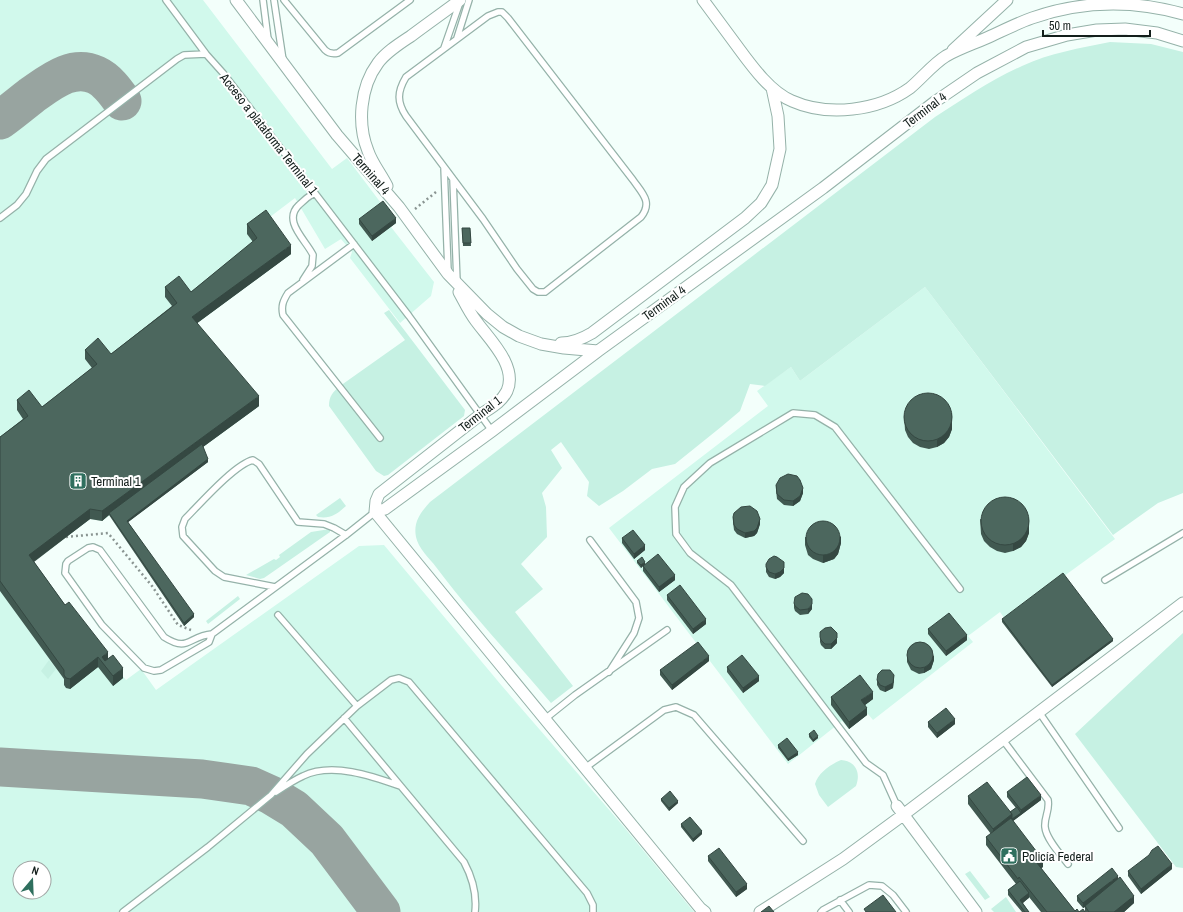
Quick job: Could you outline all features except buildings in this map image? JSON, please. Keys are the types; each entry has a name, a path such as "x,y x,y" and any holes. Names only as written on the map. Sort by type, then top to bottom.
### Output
{"street":[{"name":"Terminal 4","path":"236,0 337,135 402,211 448,274 487,314 503,327 519,336 541,344 598,351 823,188 936,101 977,73 1026,47 1067,35 1096,30 1126,29 1157,33 1183,41"},
{"path":"402,211 368,151 362,131 361,111 368,81 378,63 393,48 460,0"},
{"name":"Terminal 4","path":"703,0 758,74 772,88 791,101 814,108 842,110 868,106 891,99 909,88 946,56 1032,18 1075,6 1098,3 1136,3 1183,14"},
{"path":"946,56 1007,0"},
{"path":"541,344 567,343 580,340 592,333 745,218 761,203 772,186 780,149 778,116 772,88"},
{"name":"Terminal 1","path":"448,274 476,320 507,365 509,378 508,390 503,398 496,404 379,494 374,512 385,509 598,351"},
{"path":"374,512 700,908 705,912"},
{"path":"760,912 843,859 900,811 1002,740 1183,603"},
{"path":"900,811 976,912"}],"lane":[{"name":"Acceso a plataforma Terminal 1","path":"166,0 206,54 223,73 409,316 492,431"},
{"path":"263,0 269,44"},
{"path":"274,0 284,64"},
{"path":"284,0 325,50 328,53 334,54 338,53 410,0"},
{"path":"444,48 460,0"},
{"path":"457,38 469,0"},
{"path":"502,12 647,201 647,207 641,217 549,290 541,293 533,289 517,269 483,219 400,106 399,92 406,77 457,38 493,13 502,12"},
{"path":"0,218 16,205 26,194 37,171 46,159 177,59 184,55 206,54"},
{"path":"444,167 448,274"},
{"path":"453,179 458,284"},
{"path":"300,284 312,266 313,255 294,225 293,219 296,208 314,192"},
{"path":"354,244 288,293 284,299 282,307 283,315 380,438"},
{"path":"900,811 883,775 866,764 731,585 690,553 676,534 675,507 684,487 710,463 793,413 816,415 835,427 960,589"},
{"path":"275,587 224,577 215,571 183,536 182,527 185,519 237,468 248,461 253,460 258,464 298,522 324,524 346,535"},
{"name":"Terminal 1","path":"212,634 203,634 186,644 172,642 164,636 100,550 96,548 88,548 66,564 65,573 102,625 144,668 154,671 161,670 209,642 212,634 346,535 374,512"},
{"path":"1105,580 1183,533"},
{"path":"590,540 636,602 639,618 634,633 609,672"},
{"path":"278,616 357,706"},
{"path":"545,719 667,630"},
{"path":"123,912 208,848 271,795 307,754 357,706 391,680 399,678 409,682 587,893 593,905 593,912"},
{"path":"585,768 664,710 676,707 694,715 803,841"},
{"path":"1039,712 1120,828"},
{"path":"344,718 464,862 470,875 473,887 476,906 475,912"},
{"path":"1002,740 1048,800 1049,807 1045,820 1047,837 1068,864"},
{"path":"271,795 304,775 323,771 342,771 373,776 402,787"},
{"path":"821,912 869,885 882,886 892,895 906,912"},
{"path":"840,900 849,912"}],"path":[{"path":"402,211 436,192 438,187"},
{"path":"66,537 108,534 152,586 178,625 203,634"}],"shaded area":[{"path":"0,0 203,0 332,169 347,158 396,223 391,227 434,282 431,296 400,323 350,258 352,252 341,239 325,249 295,198 266,220 291,254 192,327 259,406 102,521 90,519 29,565 108,662 102,667 105,671 113,665 126,680 141,669 156,690 359,546 384,545 502,686 624,827 694,912 0,912"},
{"path":"1110,42 1151,44 1183,52 1183,493 1158,503 1113,535 925,287 800,381 791,367 765,386 750,384 740,411 721,427 675,464 652,469 623,491 599,506 587,496 589,482 561,442 551,450 562,468 542,493 546,507 547,537 521,564 543,589 515,612 573,686 551,703 478,619 417,541 415,532 418,518 430,502 935,117 988,84 1033,61 1054,54"},
{"path":"925,287 1115,539 1005,619 1000,612 968,636 973,642 873,720 868,714 849,729 842,721 788,764 609,528 768,406 757,391 791,367 800,381"},
{"path":"389,310 465,410 464,416 388,475 384,476 376,471 329,406 332,394 335,390 405,340 384,313"},
{"path":"340,498 346,506 340,511 327,517 318,517 316,515"},
{"path":"330,529 330,532 264,578 260,579 246,575 274,559 276,560 280,557 279,555 311,532"},
{"path":"238,596 240,599 208,624 206,621"},
{"path":"1183,633 1183,868 1176,867 1075,734"},
{"path":"49,660 56,669 48,679 41,671"},
{"path":"841,760 854,765 856,768 858,777 856,786 828,807 819,795 815,784 825,769"},
{"path":"970,871 990,897 985,900 965,874"},
{"path":"1006,897 1016,912 994,912 991,909"}],"taxiway":[{"path":"0,120 54,80 70,73 87,72 100,77 117,93 122,101"},
{"path":"0,767 202,779 251,786 271,795 294,809 327,840 381,912"}],"place":[{"name":"Terminal 1","path":"78,481"},
{"name":"Policía Federal","path":"1009,856"}]}
